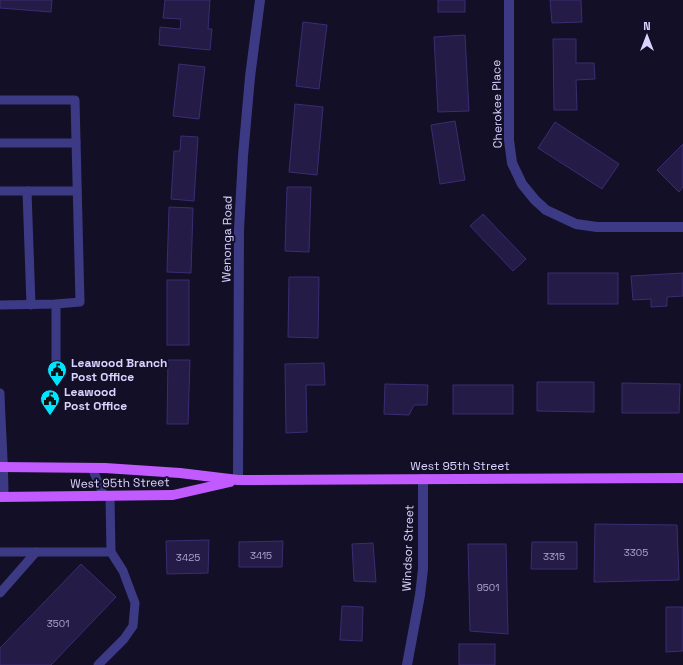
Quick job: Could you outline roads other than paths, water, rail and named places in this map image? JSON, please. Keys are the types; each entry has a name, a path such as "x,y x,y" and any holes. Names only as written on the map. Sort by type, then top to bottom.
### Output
{"main road":[{"name":"West 95th Street","path":"2,467 92,468 180,473 238,480 683,478"},
{"name":"West 95th Street","path":"2,497 173,495 238,480"}],"street":[{"name":"Wenonga Road","path":"238,480 240,230 243,156 250,77 260,0"},
{"name":"Cherokee Place","path":"509,0 508,140 512,163 522,184 535,200 546,210 576,224 597,227 683,227"},
{"name":"Windsor Street","path":"407,665 420,595 423,569 423,479"}],"lane":[{"path":"0,100 75,100 80,302 0,305"},
{"path":"0,143 76,143"},
{"path":"0,191 77,191"},
{"path":"27,191 31,305"},
{"path":"56,304 56,361"},
{"path":"0,394 2,497"},
{"path":"92,468 107,496 111,552 124,571 135,603 133,626 124,639 98,665"},
{"path":"0,552 111,552"},
{"path":"0,593 36,552"}],"place":[{"name":"Leawood Branch Post Office","path":"57,387"},
{"name":"Leawood Post Office","path":"50,416"}]}
